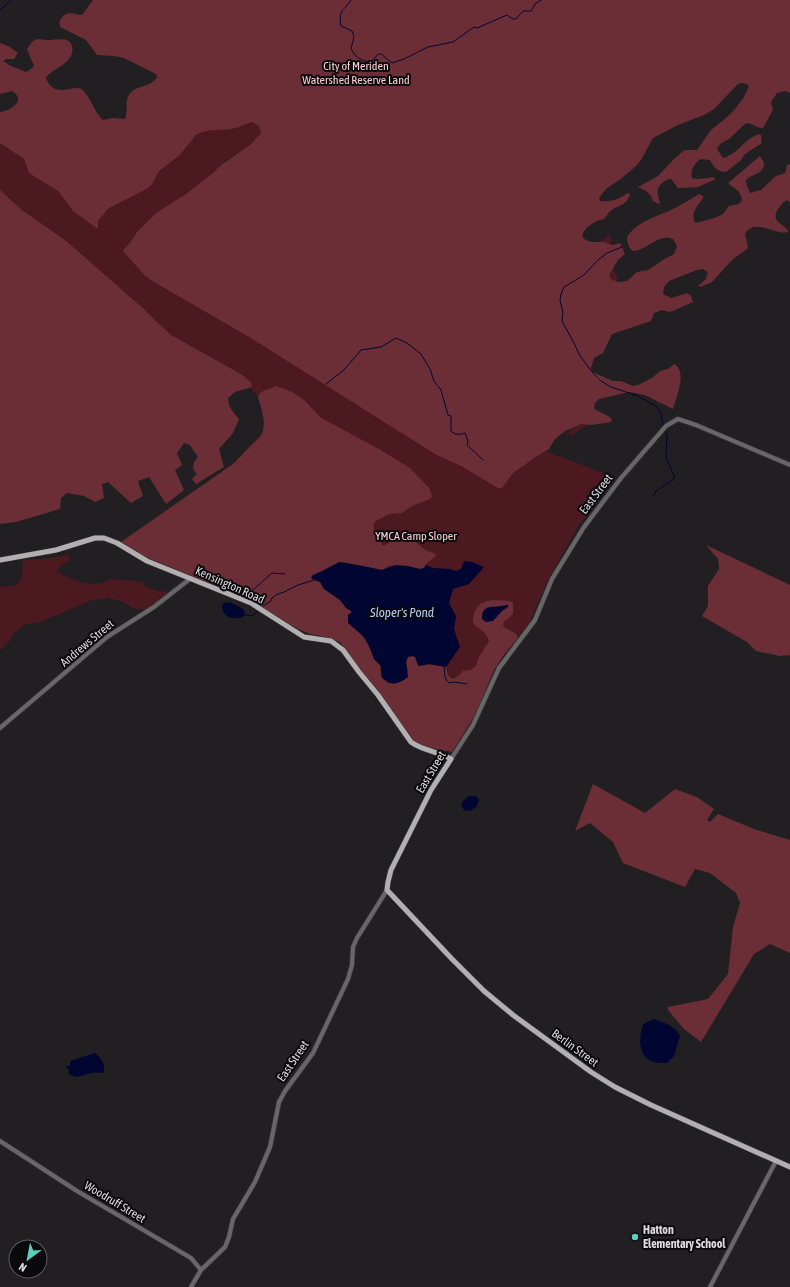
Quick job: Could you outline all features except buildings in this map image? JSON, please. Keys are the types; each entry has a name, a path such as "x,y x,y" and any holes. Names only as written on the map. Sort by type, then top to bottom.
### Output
{"main road":[{"name":"Kensington Road","path":"0,560 56,550 86,539 104,538 117,543 147,561 251,603 304,637 331,641 343,650 378,695 411,742 418,747 445,755 451,759"},
{"name":"East Street","path":"387,890 391,870 431,790 451,759"},
{"name":"Berlin Street","path":"387,890 484,991 513,1015 591,1072 615,1087 651,1105 790,1167"}],"street":[{"name":"East Street","path":"451,759 474,725 499,668 535,620 552,579 584,527 621,478 666,426 678,419 696,424 790,465"},
{"name":"Andrews Street","path":"0,728 107,637 125,624 154,607 191,578"},
{"name":"East Street","path":"201,1270 225,1247 233,1219 255,1182 270,1148 279,1102 285,1091 313,1053 348,978 352,965 353,947 357,938 387,890"},
{"name":"Woodruff Street","path":"0,1141 77,1190 191,1258 201,1270"},
{"path":"710,1287 776,1161"},
{"path":"191,1287 201,1270"}],"green space":[{"name":"City of Meriden Watershed Reserve Land","path":"93,0 790,0 790,93 786,91 777,93 771,102 773,110 763,128 746,123 729,139 720,144 717,149 723,158 733,153 749,139 759,134 761,135 762,143 745,154 741,160 726,172 716,169 710,160 701,159 693,167 692,178 715,178 714,180 698,187 678,188 671,179 669,179 662,183 658,188 659,204 653,201 648,192 638,187 658,176 683,151 697,150 711,130 735,109 744,97 749,86 744,83 738,84 714,109 653,138 636,166 606,189 599,198 600,201 612,200 628,193 630,194 627,200 609,212 604,219 597,221 588,227 582,235 584,239 591,242 603,242 613,245 620,243 625,254 618,260 609,275 611,279 618,282 627,281 637,272 648,270 673,255 677,246 673,239 662,238 644,248 633,251 629,247 627,239 631,231 642,223 675,208 699,194 703,196 703,198 694,212 693,216 695,223 721,215 729,206 739,204 742,200 738,191 728,183 760,156 764,163 763,168 746,180 750,193 761,190 776,176 785,173 787,165 790,164 790,202 787,200 783,203 775,216 777,221 787,229 788,232 783,233 760,227 749,229 745,234 748,247 747,249 732,260 712,282 700,287 698,286 706,279 708,272 703,269 669,281 664,287 663,294 671,298 687,293 691,296 693,302 673,311 669,312 662,310 654,313 651,321 612,334 603,353 594,358 591,368 592,372 613,381 621,381 633,386 652,378 660,371 668,369 674,364 678,367 681,378 673,409 645,395 629,392 599,399 595,403 594,409 610,417 612,420 611,422 592,425 581,424 565,431 555,439 549,449 513,473 502,488 498,488 463,467 435,454 251,338 154,282 145,276 123,251 137,232 156,213 186,194 221,165 251,144 261,133 259,126 252,122 227,130 209,131 196,135 181,154 159,171 152,184 146,189 108,209 98,221 98,229 73,211 58,191 29,173 24,159 0,143 0,112 9,110 13,107 18,101 18,98 12,91 0,94 0,43 10,47 18,53 14,59 6,59 3,61 26,72 34,66 27,49 36,39 62,39 71,43 72,52 70,57 46,78 50,85 59,90 81,89 103,120 113,118 125,119 127,99 131,93 138,88 150,84 157,77 156,74 124,58 97,55 86,40 60,27 60,20 64,15 69,13 82,15"},
{"name":"YMCA Camp Sloper","path":"252,122 257,125 261,133 256,139 218,168 533,203 594,246 609,235 612,241 601,249 624,247 624,249 606,258 618,278 609,291 557,426 564,432 568,433 580,424 591,423 571,435 559,431 556,439 538,448 616,478 578,526 547,582 527,628 497,657 472,721 452,752 415,743 340,642 295,624 241,593 146,557 121,542 233,464 273,421 273,388 261,392 258,397 251,389 251,382 241,374 171,335 145,310 65,240 22,210 0,190 0,143 24,159 27,170 58,191 73,211 98,228 98,220 101,216 119,204 153,139 183,153 197,135 205,131 227,130","holes":["190,191 165,289 145,276 124,252 124,249 143,226"]},
{"path":"0,190 22,210 65,240 145,310 171,335 241,374 251,382 252,387 235,392 228,398 230,407 239,419 233,433 219,449 224,467 196,484 192,479 197,474 193,469 194,462 198,457 190,445 184,443 177,453 182,465 175,470 184,490 166,504 149,477 138,481 143,496 131,503 108,482 102,484 104,498 95,502 84,496 67,493 61,498 60,509 16,522 0,524"},
{"path":"276,386 290,391 303,399 321,418 379,449 410,468 429,488 432,496 430,499 412,506 402,513 389,514 376,521 373,525 376,535 383,546 396,536 402,534 409,537 427,551 436,554 424,568 420,569 408,566 389,566 382,570 343,562 313,575 312,580 320,582 324,589 340,600 346,608 351,611 351,613 348,614 358,631 367,642 374,659 380,665 381,676 388,683 395,684 408,672 406,662 408,657 412,656 416,657 417,663 446,667 448,675 452,679 457,677 463,671 471,670 476,666 479,657 489,641 485,633 473,622 474,614 477,608 481,604 492,600 513,602 513,614 504,622 503,625 516,634 518,638 494,670 475,715 452,752 425,747 414,740 340,642 326,637 310,634 298,629 248,599 146,557 121,542 233,464 261,436 264,422 258,397 261,392"},
{"path":"706,545 790,585 790,655 780,656 756,651 747,642 702,616 708,606 708,586 719,569 718,559"},
{"path":"69,555 70,561 61,565 57,572 76,581 91,584 98,584 110,579 143,582 146,587 168,593 146,610 133,608 121,601 108,598 92,600 40,622 24,625 15,632 10,641 0,650 0,587 12,586 19,583 22,575 23,560"},
{"path":"593,784 645,813 675,789 697,797 714,809 707,820 710,822 718,814 754,829 790,840 790,953 770,944 754,954 701,1042 684,1029 668,1010 668,1007 708,999 728,974 733,927 740,903 736,893 710,873 695,869 685,887 623,863 613,842 590,823 575,831"}],"water":[{"name":"Sloper's Pond","path":"464,561 472,562 484,567 469,584 453,589 449,603 456,616 454,629 460,647 446,667 430,664 419,666 415,657 408,657 406,662 408,677 398,683 388,682 382,678 381,666 374,659 364,637 348,623 348,615 351,611 346,608 340,600 324,589 320,582 311,578 313,575 339,562 382,570 395,565 420,569 424,568 426,565 433,568 450,569 456,571 461,569"},
{"path":"230,602 243,609 245,613 243,617 232,618 226,616 222,606 224,603"},
{"path":"508,605 508,607 493,621 486,622 482,619 486,608"},
{"path":"469,796 476,796 479,800 476,807 470,811 464,810 461,805"},
{"path":"654,1019 672,1027 680,1036 674,1056 667,1063 653,1062 648,1059 644,1055 640,1046 643,1024"},
{"path":"95,1053 104,1064 103,1073 94,1073 78,1077 69,1074 69,1069 66,1068 66,1066 70,1066 70,1061"}],"waterway":[{"path":"0,10 11,0"},
{"path":"351,0 342,11 340,20 341,26 352,31 353,33 352,51 357,57 364,61 371,61 378,54 381,54 392,63 404,59 428,47 453,42 474,27 477,28 507,15 513,19 516,19 523,11 531,11 535,4 541,0"},
{"path":"622,247 607,253 584,275 564,287 560,301 563,312 562,321 580,356 593,373 601,381 611,387 638,396 657,407 661,414 663,426"},
{"path":"326,384 344,370 361,350 381,347 396,338 407,343 421,354 430,369 434,381 441,390 448,415 451,416 451,431 458,434 465,433 468,441 467,445 483,460"},
{"path":"653,497 656,491 674,479 666,457 667,435 665,431"},
{"path":"245,597 272,573 285,574"},
{"path":"263,606 271,601 276,595 298,585 314,580"},
{"path":"244,615 252,616 258,611"},
{"path":"444,667 445,678 449,683 455,682 467,684"}],"place":[{"name":"Hatton Elementary School","path":"635,1237"}]}
